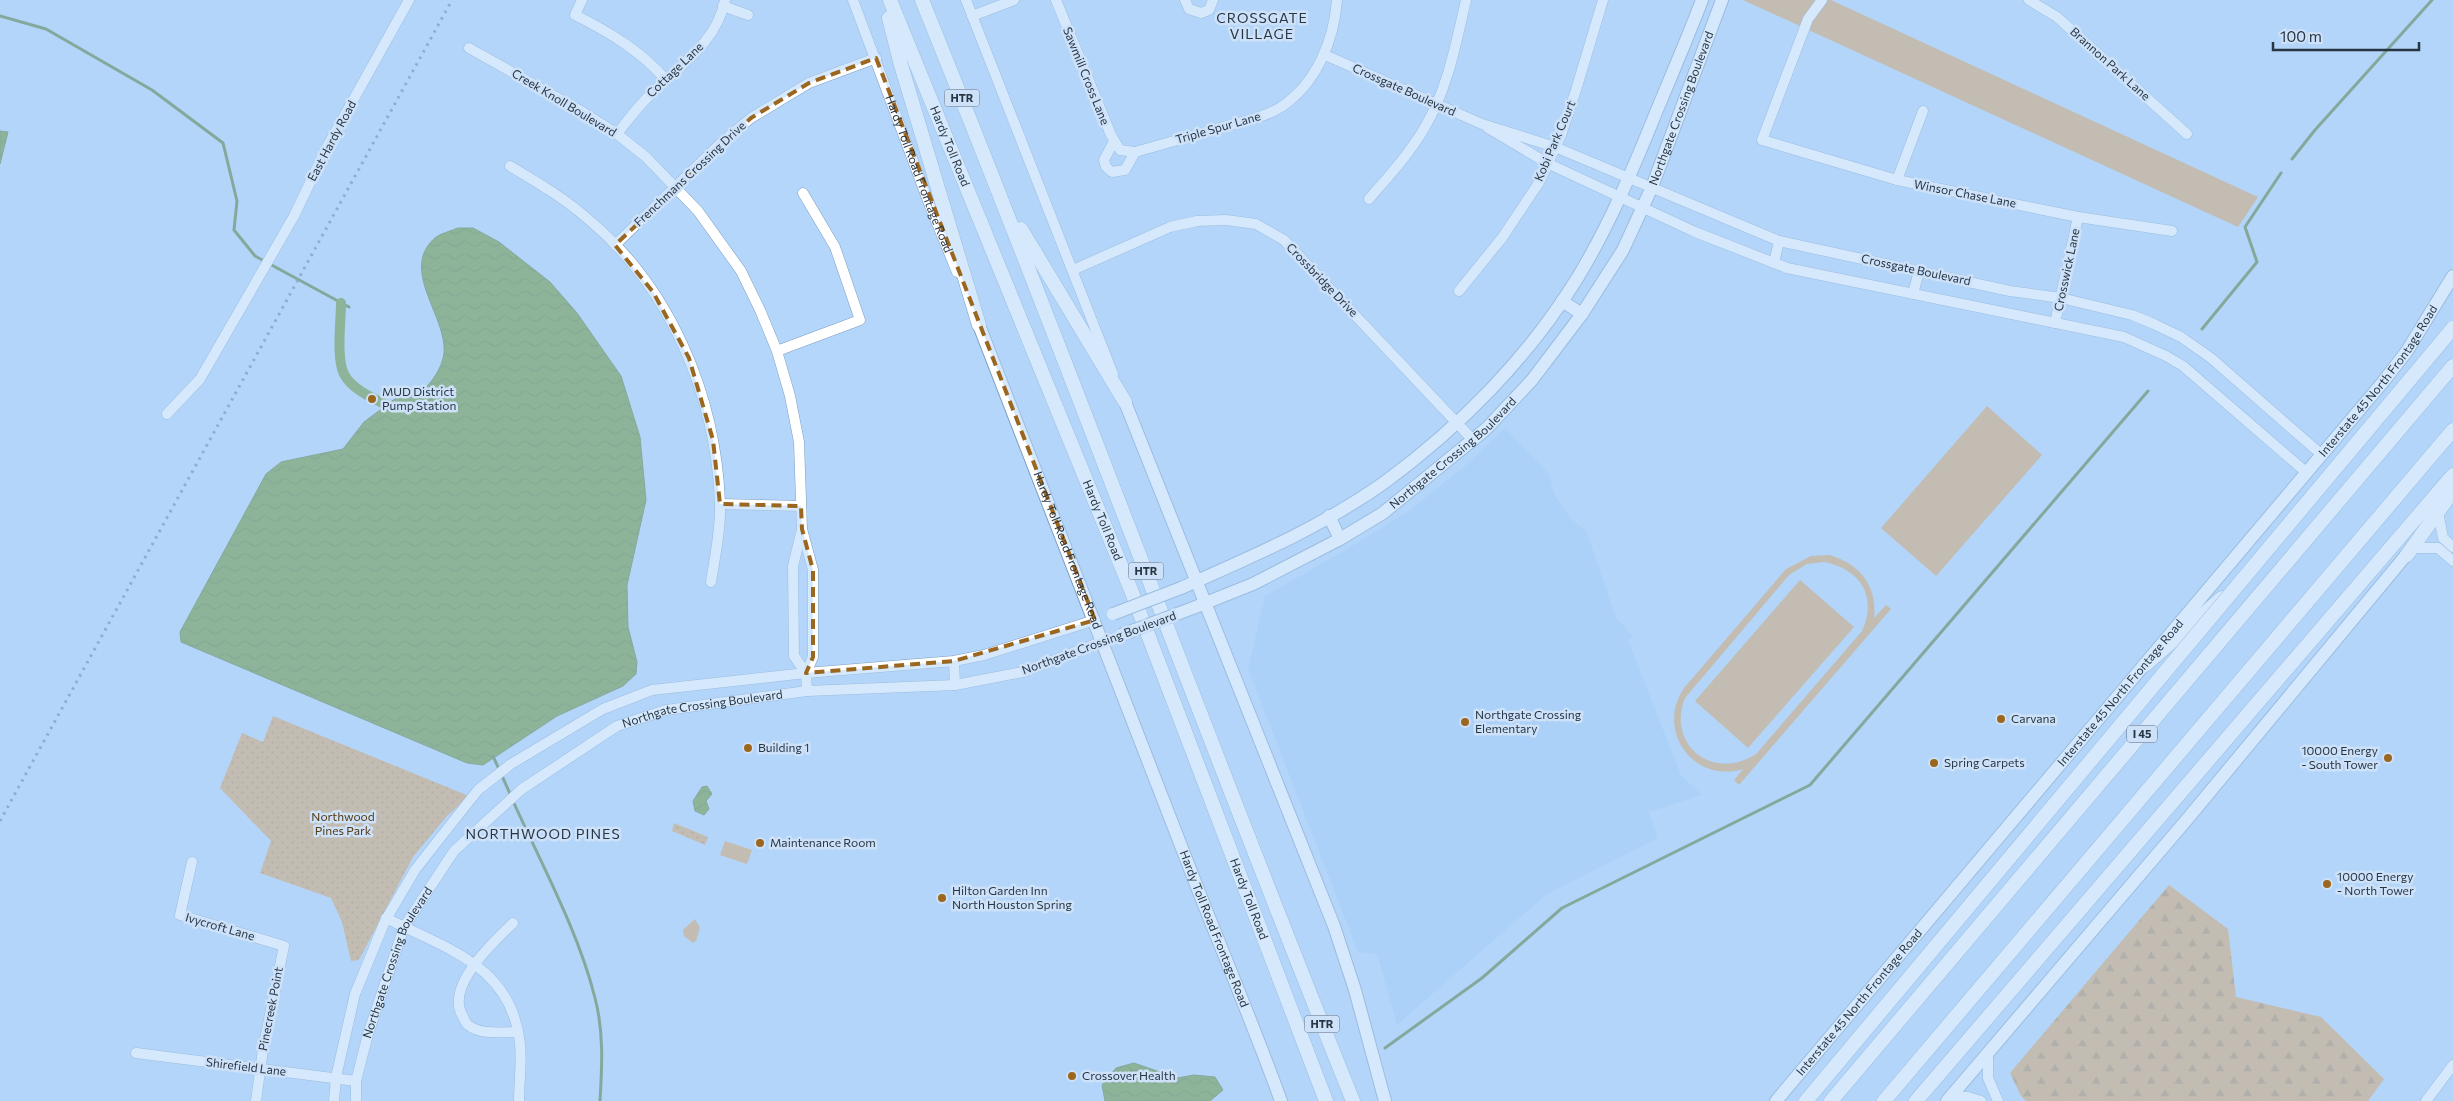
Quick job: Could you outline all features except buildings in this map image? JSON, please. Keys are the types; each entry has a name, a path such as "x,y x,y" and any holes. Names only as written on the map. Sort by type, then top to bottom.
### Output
{"highway":[{"path":"885,0 901,65 979,324"},
{"name":"Hardy Toll Road","path":"890,0 1131,590 1326,1101"},
{"name":"Hardy Toll Road","path":"922,0 1002,196 1290,946 1353,1101"},
{"path":"1002,196 1124,402"},
{"path":"1806,1101 2453,328"},
{"path":"2145,665 2225,595 2453,337"},
{"name":"I 45","path":"1832,1101 2453,366"},
{"path":"1884,1101 2453,430"},
{"path":"1916,1101 2453,475"},
{"path":"2410,551 2453,491"}],"main road":[{"name":"Northgate Crossing Boulevard","path":"1096,620 1181,588 1280,544 1384,482 1457,423 1499,380 1562,301 1600,238 1630,177 1702,0"},
{"name":"Northgate Crossing Boulevard","path":"1104,641 1253,584 1340,540 1384,513 1473,440 1532,380 1582,314 1623,250 1652,187 1722,0"},
{"path":"1694,20 1712,27"},
{"name":"Interstate 45 North Frontage Road","path":"1776,1101 2322,455 2407,351 2453,276"},
{"path":"1562,301 1582,314"},
{"name":"Hardy Toll Road Frontage Road","path":"979,324 1096,620 1281,1101"},
{"path":"1124,402 1196,581 1199,606 1334,926 1355,990 1385,1101"},
{"path":"1949,1098 2182,825 2453,501"},
{"path":"1329,516 1340,540"}],"street":[{"name":"East Hardy Road","path":"167,414 200,379 294,216 327,147 409,0"},
{"path":"582,0 575,15 623,41 641,55 666,80"},
{"name":"Hardy Toll Road Frontage Road","path":"853,0 930,206 979,324"},
{"path":"966,0 1124,402"},
{"path":"972,16 1014,0"},
{"name":"Sawmill Cross Lane","path":"1056,0 1114,141 1120,150"},
{"path":"1185,0 1189,9 1201,13 1209,10 1213,0"},
{"name":"Triple Spur Lane","path":"1120,150 1135,152 1258,118 1281,107 1304,85 1325,56 1335,21 1337,0"},
{"path":"1368,199 1406,156 1426,127 1446,81 1466,0"},
{"name":"Kobi Park Court","path":"1459,291 1502,238 1540,182 1576,90 1603,0"},
{"name":"Winsor Chase Lane","path":"1822,0 1808,19 1762,140 1897,180 2078,217 2172,231"},
{"name":"Brannon Park Lane","path":"2029,0 2058,17 2187,134"},
{"path":"724,3 748,15"},
{"name":"Cottage Lane","path":"617,134 637,109 702,46 716,24 724,3"},
{"name":"Creek Knoll Boulevard","path":"469,48 581,111 617,134 646,157 704,219 740,271 760,310 777,351 790,396 799,442 802,529 813,570 813,657 806,673 807,691"},
{"name":"Crossgate Boulevard","path":"1325,56 1482,124 1555,146 1779,241 2010,291 2061,298 2132,315 2181,337 2211,358 2322,455"},
{"name":"Frenchmans Crossing Drive","path":"615,245 723,141 751,118 779,99 809,83 876,58"},
{"path":"1897,180 1923,110"},
{"name":"Crossgate Boulevard","path":"1482,124 1547,164 1695,232 1787,268 2124,337 2183,366 2307,473"},
{"path":"1114,141 1104,160 1106,167 1112,172 1119,173 1125,170 1135,152"},
{"path":"510,166 566,201 615,245 653,292 672,322 689,358 704,400 713,440 720,504 718,543 711,582"},
{"path":"777,351 860,320 835,247 803,193"},
{"name":"Crosswick Lane","path":"2055,323 2078,217"},
{"name":"Crossbridge Drive","path":"1073,270 1170,227 1197,221 1226,220 1256,224 1284,240 1473,440"},
{"path":"1774,262 1779,241"},
{"path":"1913,294 1919,271"},
{"path":"720,504 801,506"},
{"path":"2439,516 2443,538 2453,547"},
{"path":"802,529 794,566 794,656 806,673"},
{"path":"2410,551 2438,548 2453,561"},
{"name":"Northgate Crossing Boulevard","path":"334,1101 336,1077 355,994 386,918 415,870 478,790 511,764 603,709 652,690 806,673 954,661 984,655 1096,620"},
{"name":"Northgate Crossing Boulevard","path":"356,1101 356,1081 368,1034 404,927 454,851 522,789 617,726 666,710 807,691 955,685 1023,672 1104,641"},
{"path":"954,661 955,685"},
{"name":"Ivycroft Lane","path":"192,862 180,915 284,946"},
{"path":"386,918 440,942 474,964 498,986 508,1000 520,1044 519,1101"},
{"path":"513,923 474,964 459,995 459,1009 467,1025 479,1030 517,1032"},
{"name":"Pinecreek Point","path":"256,1101 260,1068 284,946"},
{"name":"Shirefield Lane","path":"136,1053 356,1081"},
{"path":"1988,1053 1988,1078 1998,1101"},
{"path":"2426,1101 2453,1065"},
{"path":"1949,1098 1968,1096 1981,1101"}],"highlighted area":[{"path":"876,58 1095,620 954,661 806,673 813,657 813,570 802,529 801,506 720,504 713,440 689,358 653,292 615,245 751,118 809,83"}],"shaded area":[{"name":"Northgate Crossing Elementary","path":"1505,428 1549,474 1555,496 1572,520 1586,530 1616,618 1634,637 1628,640 1681,775 1702,795 1649,812 1658,838 1547,894 1397,1025 1377,954 1358,952 1248,669 1265,596 1410,510 1466,465"}],"green space":[{"path":"1743,0 1831,0 2258,197 2238,227"},
{"path":"1987,406 2042,455 1936,576 1881,528"},
{"path":"1829,555 1840,559 1857,570 1869,586 1873,596 1874,618 1886,605 1891,609 1739,785 1734,780 1743,769 1725,772 1709,769 1695,761 1684,750 1677,736 1674,721 1676,704 1684,688 1786,569 1811,556","holes":["1824,562 1847,571 1863,586 1868,606 1862,631 1756,754 1740,762 1725,764 1710,761 1698,754 1688,744 1682,731 1681,715 1685,698 1789,575 1807,564"]},
{"path":"1800,580 1854,627 1748,748 1695,701"},
{"name":"Northwood Pines Park","path":"273,716 469,796 447,816 413,857 359,960 351,961 342,922 331,898 260,873 271,841 220,788 242,733 263,742"},
{"path":"674,823 708,837 705,845 672,831"},
{"path":"725,841 752,850 747,864 720,855"},
{"path":"2169,885 2228,929 2236,997 2321,1017 2384,1079 2368,1101 2026,1101 2021,1096 2010,1073"},
{"path":"695,919 700,928 696,941 693,943 684,936 683,930"}],"water":[{"path":"0,131 8,132 0,164"},
{"path":"458,228 473,228 499,242 550,282 577,313 621,376 640,437 646,500 627,585 628,627 637,662 636,674 623,686 557,716 483,765 467,763 181,642 180,632 266,474 281,462 343,449 364,422 400,395 419,395 435,376 443,359 443,338 427,293 422,263 426,250 436,237"},
{"path":"707,786 712,794 706,801 709,809 704,815 695,811 693,801 702,787"},
{"path":"1134,1063 1177,1078 1194,1075 1215,1077 1223,1090 1210,1101 1105,1101 1102,1085 1116,1068"}],"waterway":[{"path":"2292,159 2315,130 2432,0"},
{"path":"0,16 46,29 152,90 223,143 237,201 234,230 255,256 349,307"},
{"path":"2202,329 2257,262 2245,227 2281,173"},
{"path":"341,303 340,359 344,374 354,386 368,396 398,411"},
{"path":"1385,1048 1482,978 1562,908 1810,785 2148,391"},
{"path":"493,756 511,796"},
{"path":"513,801 569,923 588,973 600,1024 602,1062 600,1101"}],"railway":[{"path":"0,821 452,0"}],"place":[{"name":"MUD District Pump Station","path":"372,399"},
{"name":"Carvana","path":"2001,719"},
{"name":"Northgate Crossing Elementary","path":"1465,722"},
{"name":"Building 1","path":"748,748"},
{"name":"10000 Energy - South Tower","path":"2388,758"},
{"name":"Spring Carpets","path":"1934,763"},
{"name":"Maintenance Room","path":"760,843"},
{"name":"10000 Energy - North Tower","path":"2327,884"},
{"name":"Hilton Garden Inn North Houston Spring","path":"942,898"},
{"name":"Crossover Health","path":"1072,1076"}],"district":[{"name":"CROSSGATE VILLAGE","path":"1262,26"},
{"name":"NORTHWOOD PINES","path":"543,834"}]}
